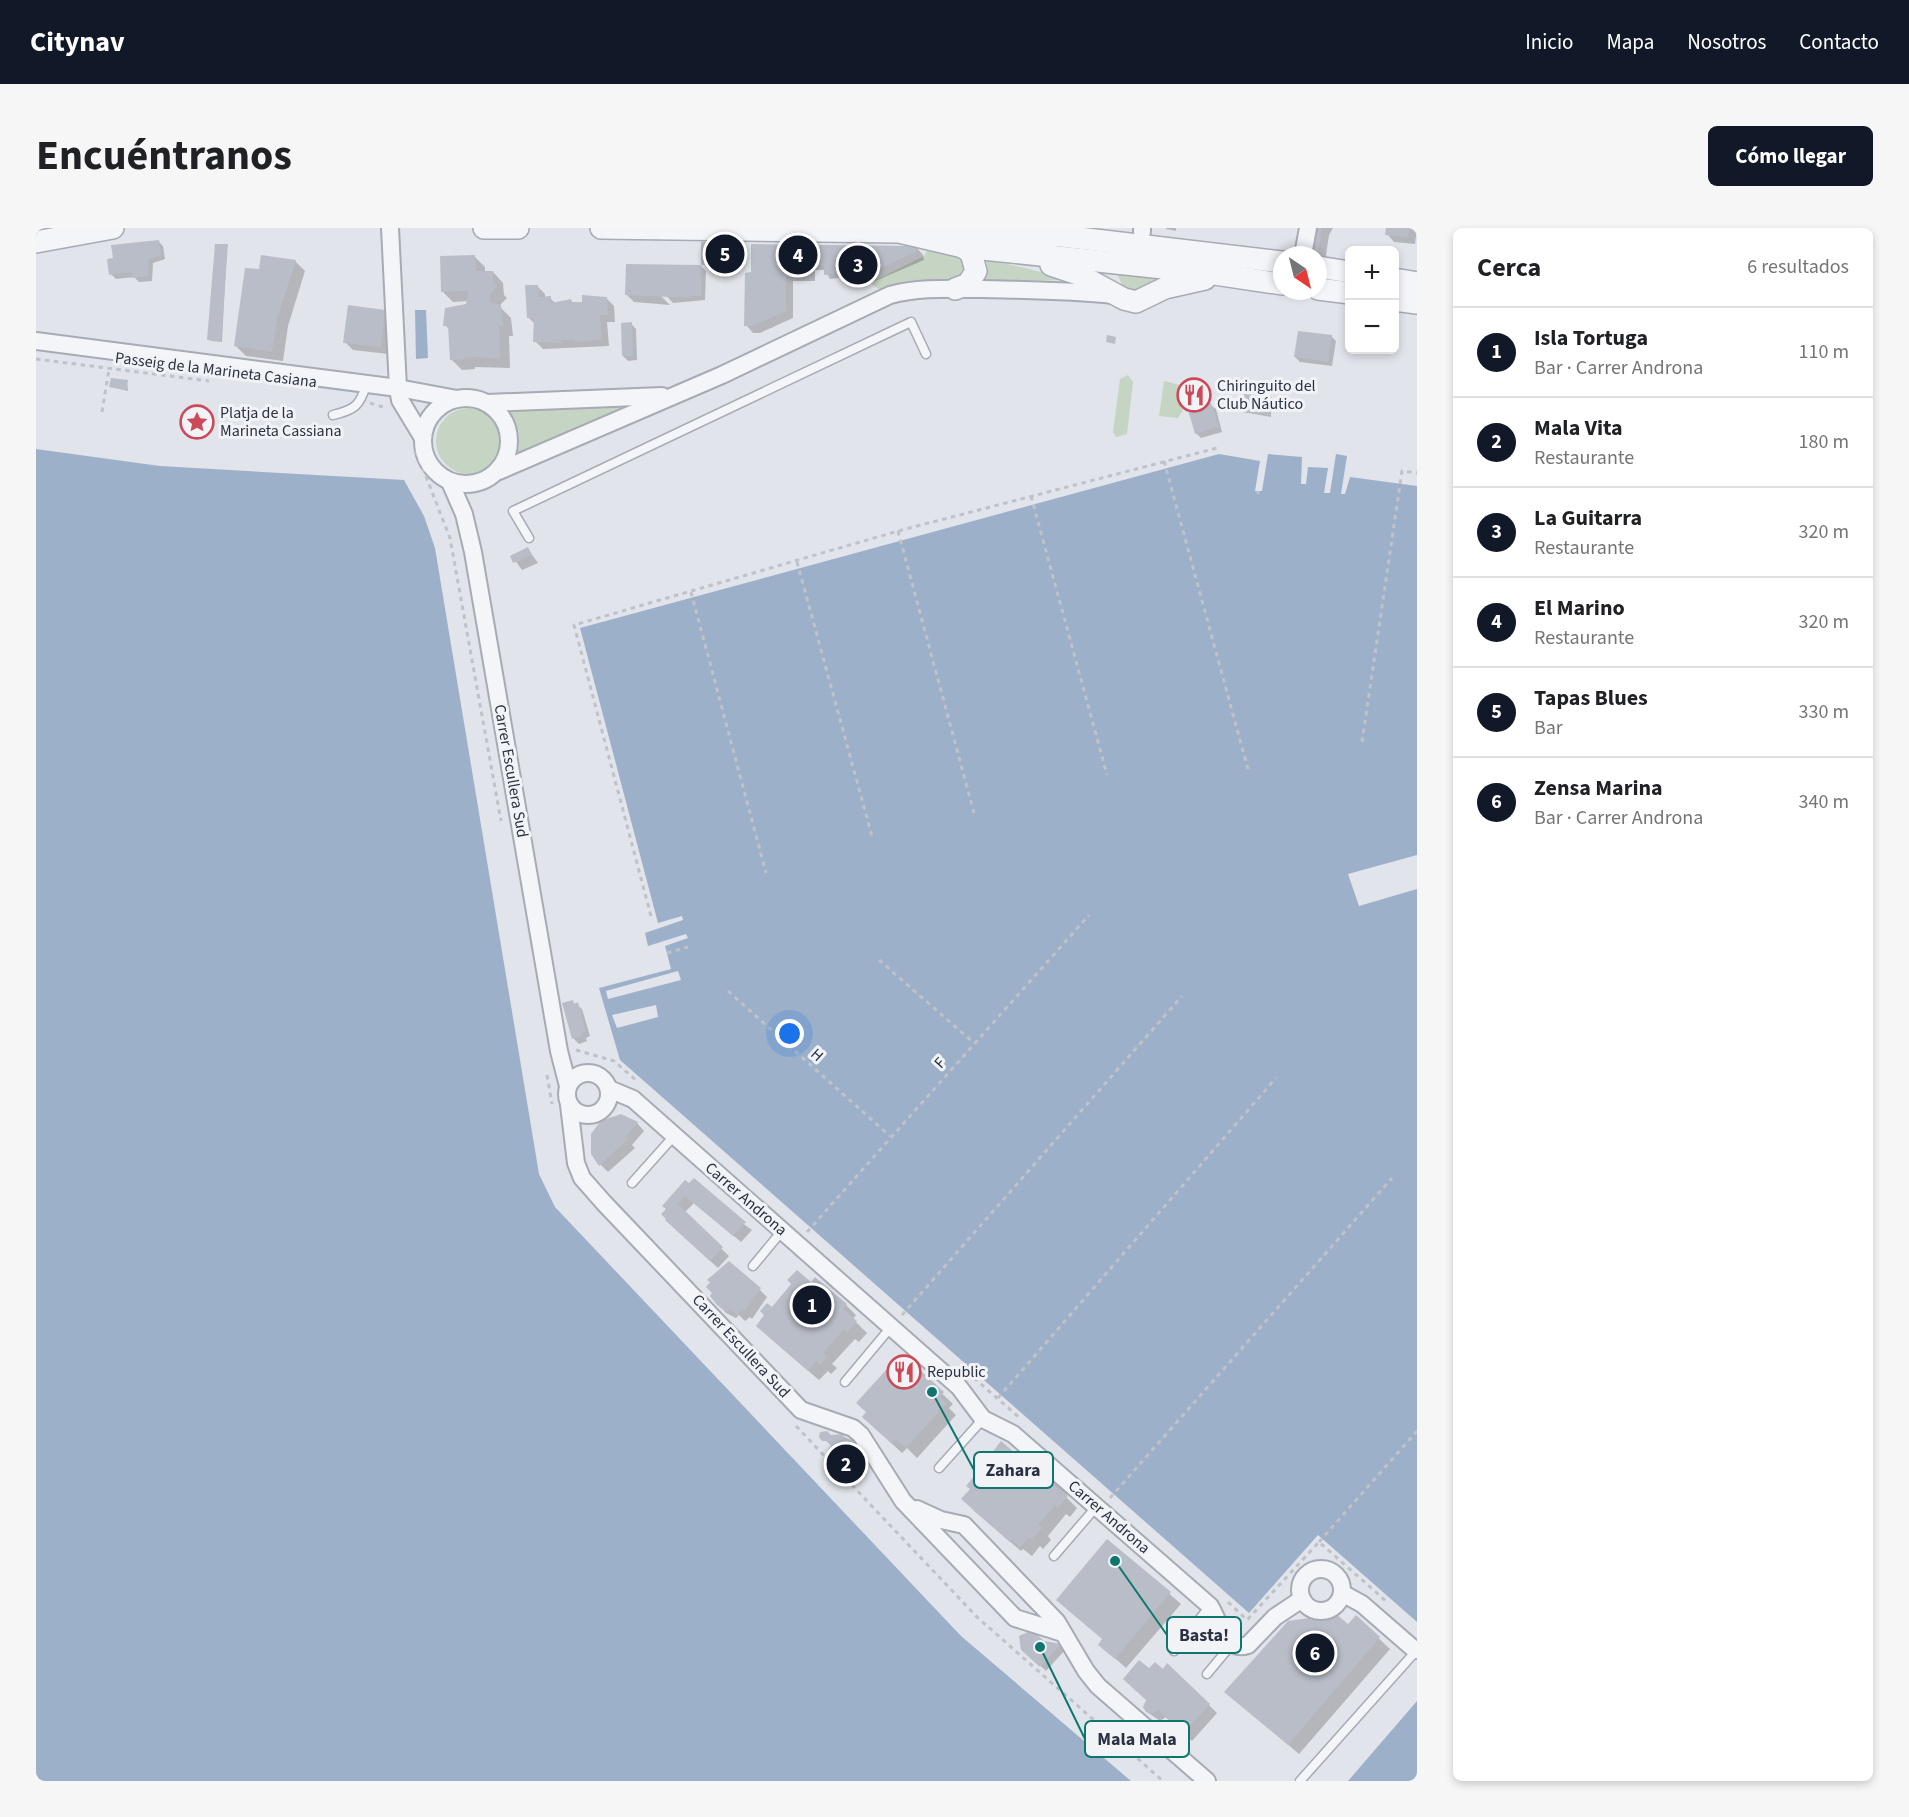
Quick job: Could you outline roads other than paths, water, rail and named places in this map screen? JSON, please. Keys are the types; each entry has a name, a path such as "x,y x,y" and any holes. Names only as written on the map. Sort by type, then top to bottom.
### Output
{"street":[{"path":"47,237 85,228"},
{"path":"47,237 113,228"},
{"path":"390,228 400,400 423,438 427,460 441,477 450,482 476,484 499,471 722,375 890,295 913,290 955,289 1068,290 1119,296"},
{"path":"484,228 518,228"},
{"path":"601,228 910,233 969,231 1141,237 1273,260"},
{"path":"1305,246 1308,228"},
{"path":"910,233 1062,268 1093,280 1119,296 1136,302 1157,292 1195,280 1226,277"},
{"path":"1068,290 1093,280 1141,237"},
{"path":"1141,237 1163,268 1161,284 1157,292"},
{"path":"963,246 1273,283"},
{"path":"955,289 968,284 976,271 971,253 963,246"},
{"path":"1114,263 1110,278 1119,296"},
{"path":"1327,268 1345,271"},
{"path":"1399,280 1417,283"},
{"path":"1327,290 1345,292"},
{"path":"1399,301 1417,303"},
{"path":"36,341 398,388 457,399 478,399 498,411 510,434 510,447 499,471"},
{"path":"487,403 672,396"},
{"path":"423,438 426,425 433,413 444,404 457,399"},
{"name":"Carrer Escullera Sud","path":"450,482 464,514 473,552 568,1086"},
{"path":"464,514 476,484"},
{"name":"Carrer Escullera Sud","path":"557,1027 571,1059 586,1072"},
{"path":"582,1178 580,1146 592,1115 604,1108 609,1096 609,1089 598,1075 586,1072 575,1077 568,1086 569,1105 579,1113 592,1115"},
{"name":"Carrer Androna","path":"609,1089 633,1099 959,1387 983,1419 1013,1434 1099,1498 1216,1601 1222,1632 1232,1644"},
{"name":"Carrer Escullera Sud","path":"569,1105 576,1163 582,1178 796,1405 810,1414 853,1428 861,1435 903,1501 1015,1618 1063,1633"},
{"name":"Carrer Escullera Sud","path":"903,1501 925,1514 964,1525 1057,1622 1086,1671 1098,1686 1207,1781"},
{"path":"1325,1568 1340,1580 1342,1593 1336,1605 1324,1611 1311,1609 1302,1599 1300,1586 1302,1580 1312,1570 1325,1568"},
{"path":"1342,1593 1362,1604 1416,1650"},
{"path":"1232,1644 1242,1647 1248,1645 1275,1617 1302,1599"},
{"path":"1027,1622 1037,1614 1041,1605"}],"lane":[{"path":"529,538 513,511 911,322 926,354"},
{"path":"333,415 353,410 362,401 366,385"},
{"path":"632,1183 674,1136"},
{"path":"753,1266 782,1231"},
{"path":"845,1382 891,1327"},
{"path":"939,1468 983,1419"},
{"path":"1054,1557 1099,1498"},
{"path":"1173,1651 1216,1601"},
{"path":"1207,1674 1232,1644"},
{"path":"1300,1781 1416,1650"}],"water":[{"path":"415,310 426,310 428,358 416,359"},
{"path":"36,449 160,466 404,480 424,516 435,548 539,1174 555,1207 961,1636 1131,1781 36,1781"},
{"path":"1219,454 1260,461 1255,491 1262,491 1268,454 1302,457 1301,484 1306,484 1308,467 1328,468 1324,493 1330,493 1336,454 1347,456 1341,494 1345,494 1350,477 1417,486 1417,855 1348,874 1359,906 1417,889 1417,1622 1318,1535 1249,1613 620,1060 599,988 671,969 665,946 688,938 686,934 648,946 645,933 683,920 682,916 658,923 580,628"},
{"path":"1417,1701 1417,1781 1348,1781"}],"place":[{"name":"Tapas Blues","path":"725,254"},
{"name":"El Marino","path":"798,255"},
{"name":"La Guitarra","path":"858,265"},
{"name":"Chiringuito del Club Náutico","path":"1194,395"},
{"name":"Platja de la Marineta Cassiana","path":"197,422"},
{"name":"Isla Tortuga","path":"812,1305"},
{"name":"Republic","path":"904,1372"},
{"name":"Zahara","path":"932,1392"},
{"name":"Mala Vita","path":"846,1464"},
{"name":"Basta!","path":"1115,1561"},
{"name":"Mala Mala","path":"1040,1647"},
{"name":"Zensa Marina","path":"1315,1653"}]}
